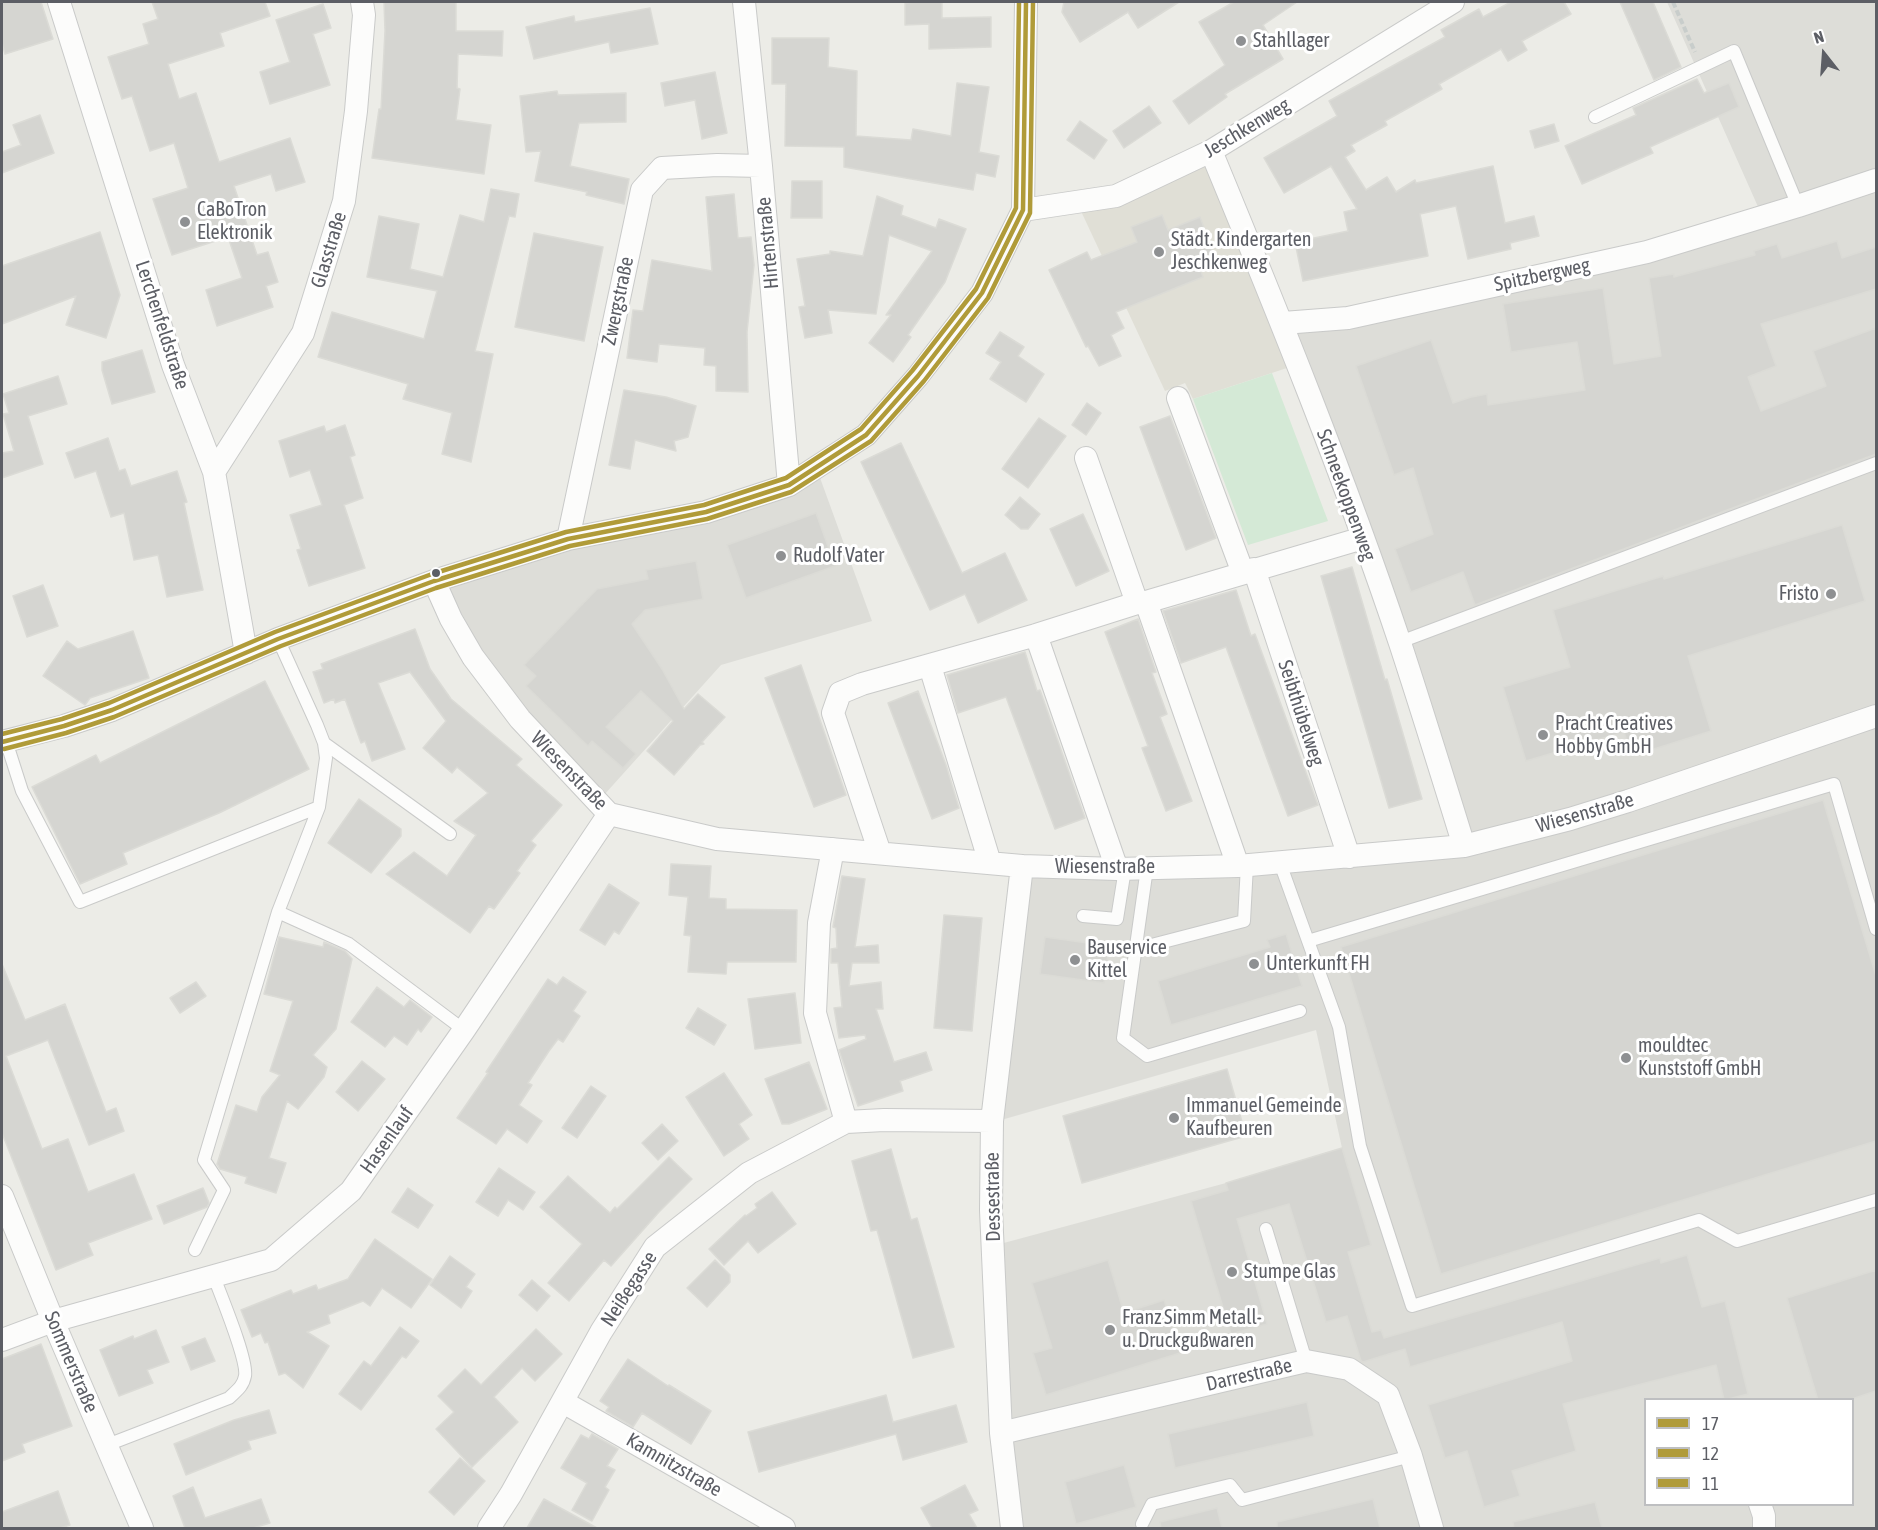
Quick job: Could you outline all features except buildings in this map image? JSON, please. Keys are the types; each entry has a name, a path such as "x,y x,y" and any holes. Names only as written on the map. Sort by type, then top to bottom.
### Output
{"street":[{"name":"Lerchenfeldstraße","path":"59,2 173,365 214,472 246,653"},
{"name":"Glasstraße","path":"214,472 303,333 344,201 356,111 364,15 362,2"},
{"name":"Hirtenstraße","path":"744,2 789,485"},
{"path":"4,742 112,710 278,639 434,580 568,539 706,512 789,485 866,435 918,376 982,293 1023,210 1026,2"},
{"name":"Jeschkenweg","path":"1023,210 1116,196 1211,151 1453,2"},
{"name":"Schneekoppenweg","path":"1211,151 1282,324 1363,538 1400,642 1464,846"},
{"name":"Zwergstraße","path":"568,539 642,190 662,168 717,165 761,166"},
{"name":"Spitzbergweg","path":"1282,324 1348,318 1635,254 1798,206 1876,180"},
{"name":"Seibthübelweg","path":"1178,398 1249,571 1349,857"},
{"path":"1086,458 1242,866"},
{"path":"880,854 833,713 840,693 862,684 1363,538"},
{"name":"Wiesenstraße","path":"434,580 451,619 473,657 520,719 609,814 717,839 1022,866 1129,868 1242,866 1464,846 1570,819 1628,801 1876,716"},
{"path":"1036,634 1129,868"},
{"path":"930,666 990,863"},
{"name":"Hasenlauf","path":"2,1340 53,1321 271,1260 351,1191 464,1030 609,814"},
{"path":"833,849 819,923 815,1013 846,1122"},
{"name":"Dessestraße","path":"1012,1528 1001,1432 991,1210 992,1121 1022,866"},
{"name":"Neißegasse","path":"489,1528 511,1494 601,1332 655,1247 749,1173 846,1122 992,1121"},
{"name":"Sommerstraße","path":"2,1196 142,1528"},
{"name":"Darrestraße","path":"1001,1432 1306,1361 1349,1369 1389,1395 1411,1456 1432,1528"},
{"name":"Kamnitzstraße","path":"563,1402 784,1528"}],"lane":[{"path":"1594,117 1734,51 1798,206"},
{"path":"1400,642 1876,463"},
{"path":"195,1250 224,1190 204,1160 278,912 319,807 326,758 324,743 278,639"},
{"path":"4,742 22,791 80,902 319,807"},
{"path":"324,743 450,834"},
{"path":"1308,941 1833,784 1876,929"},
{"path":"1280,862 1339,1027 1360,1146 1412,1306 1699,1220 1737,1241 1876,1200"},
{"path":"1136,948 1244,921 1242,866"},
{"path":"1083,916 1117,919 1129,868"},
{"path":"1129,868 1136,948 1124,1038 1147,1056 1300,1011"},
{"path":"278,912 349,944 464,1030"},
{"path":"1266,1229 1306,1361"},
{"path":"107,1445 229,1398 242,1387 246,1374 243,1358 214,1277"},
{"path":"1142,1524 1152,1504 1163,1501 1230,1485 1242,1500 1411,1456"}],"path":[{"path":"1673,2 1702,66"}],"shaded area":[{"path":"1667,2 1876,2 1876,1528 1019,1528 1008,1433 1000,1244 1226,1183 1342,1148 1316,1030 1001,1120 1030,875 1478,851 1368,537 1290,327 1450,302 1759,209"},
{"path":"1209,160 1290,367 1193,399 1185,383 1165,391 1080,209"},
{"path":"819,475 872,621 721,665 604,795 501,688 447,586"}],"green space":[{"path":"1272,373 1328,521 1248,545 1193,399"}],"transit line":[{"name":"11","path":"2,734 62,719 109,703 275,632 432,574 566,532 704,505 786,478 861,429 912,371 976,289 1016,208 1019,2"},
{"name":"17","path":"2,742 64,726 112,710 278,639 434,581 568,539 706,512 789,485 866,435 918,376 982,293 1023,210 1026,2"},
{"name":"12","path":"4,749 66,733 114,717 281,646 436,588 570,546 707,519 791,492 871,441 924,381 988,298 1030,213 1033,2"}],"place":[{"name":"Stahllager","path":"1241,41"},
{"name":"CaBoTron Elektronik","path":"185,222"},
{"name":"Städt. Kindergarten Jeschkenweg","path":"1159,252"},
{"name":"Rudolf Vater","path":"781,556"},
{"name":"Fristo","path":"1831,594"},
{"name":"Pracht Creatives Hobby GmbH","path":"1543,735"},
{"name":"Bauservice Kittel","path":"1075,960"},
{"name":"Unterkunft FH","path":"1254,964"},
{"name":"mouldtec Kunststoff GmbH","path":"1626,1058"},
{"name":"Immanuel Gemeinde Kaufbeuren","path":"1174,1118"},
{"name":"Stumpe Glas","path":"1232,1272"},
{"name":"Franz Simm Metall- u. Druckgußwaren","path":"1110,1330"}]}
